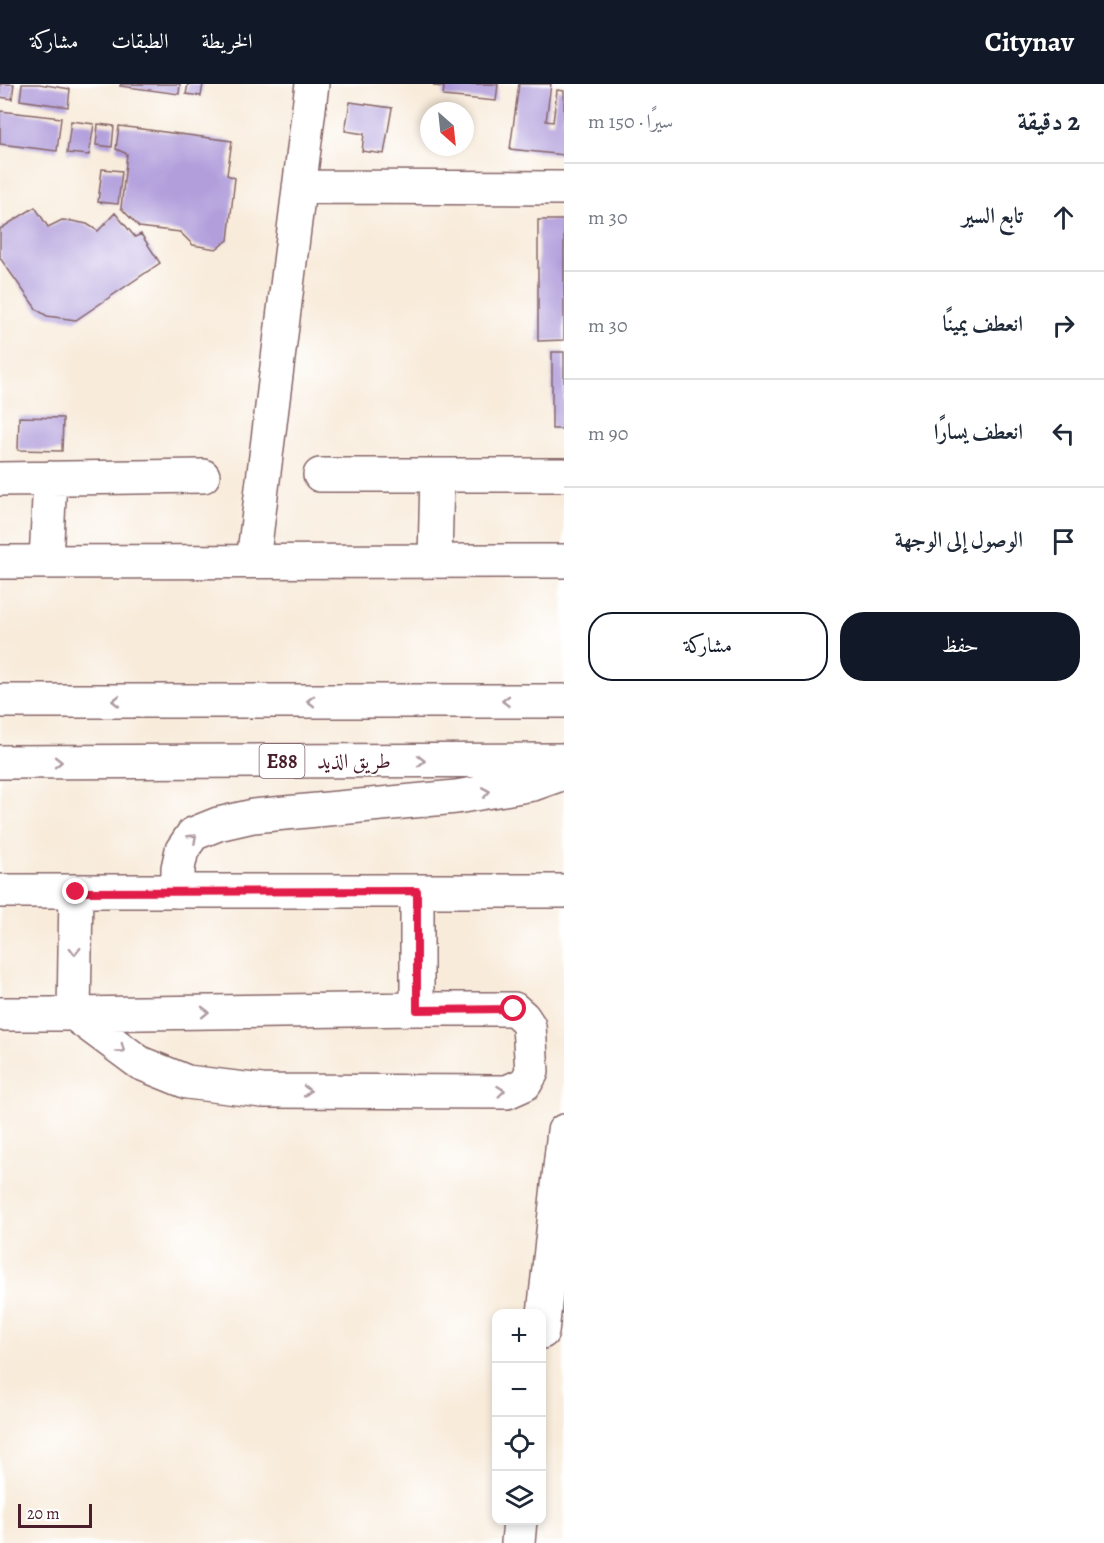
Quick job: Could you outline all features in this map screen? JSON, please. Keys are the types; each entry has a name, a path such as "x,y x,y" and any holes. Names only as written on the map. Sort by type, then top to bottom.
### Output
{"main road":[{"path":"253,561 312,84"},
{"path":"299,187 564,188"},
{"path":"320,475 564,476"},
{"path":"435,560 437,475"},
{"path":"0,479 203,476"},
{"path":"46,561 50,478"},
{"path":"0,562 564,561"},
{"path":"0,701 564,701"},
{"name":"طريق الذيد","path":"0,762 564,760"},
{"path":"178,891 178,868 182,850 193,834 218,824 253,816 456,797 533,784 564,773"},
{"path":"0,891 564,891"},
{"path":"417,891 417,1010"},
{"path":"74,1014 76,892"},
{"path":"0,1014 514,1009 529,1026 532,1072 525,1084 507,1092 262,1091 187,1082 140,1063 74,1014"},
{"path":"545,1309 564,1131"},
{"path":"518,1543 520,1525"}],"building":[{"path":"0,84 14,84 12,99 0,97"},
{"path":"22,84 70,89 68,107 20,100"},
{"path":"121,84 180,84 179,94 120,86"},
{"path":"188,84 203,84 201,96 186,94"},
{"path":"434,84 498,84 496,101 443,96 444,87 434,86"},
{"path":"519,84 551,84 546,121 553,122 557,90 564,91 564,155 510,149"},
{"path":"350,102 392,108 384,154 362,151 364,134 345,131"},
{"path":"0,111 61,118 57,151 0,144"},
{"path":"71,121 94,124 89,155 67,153"},
{"path":"98,124 114,126 112,147 96,145"},
{"path":"119,126 232,141 227,175 235,178 228,240 216,249 193,245 180,232 139,227 121,208 127,154 116,149"},
{"path":"102,169 122,171 118,204 98,202"},
{"path":"35,207 48,227 62,220 87,224 98,231 115,213 135,237 141,234 160,263 76,320 47,316 37,310 0,258 0,229"},
{"path":"538,220 564,220 564,340 538,341"},
{"path":"552,352 564,352 564,429 552,429"},
{"path":"19,417 63,418 62,451 18,450"}],"route":[{"path":"76,892 417,891 417,1010 514,1009"}]}
